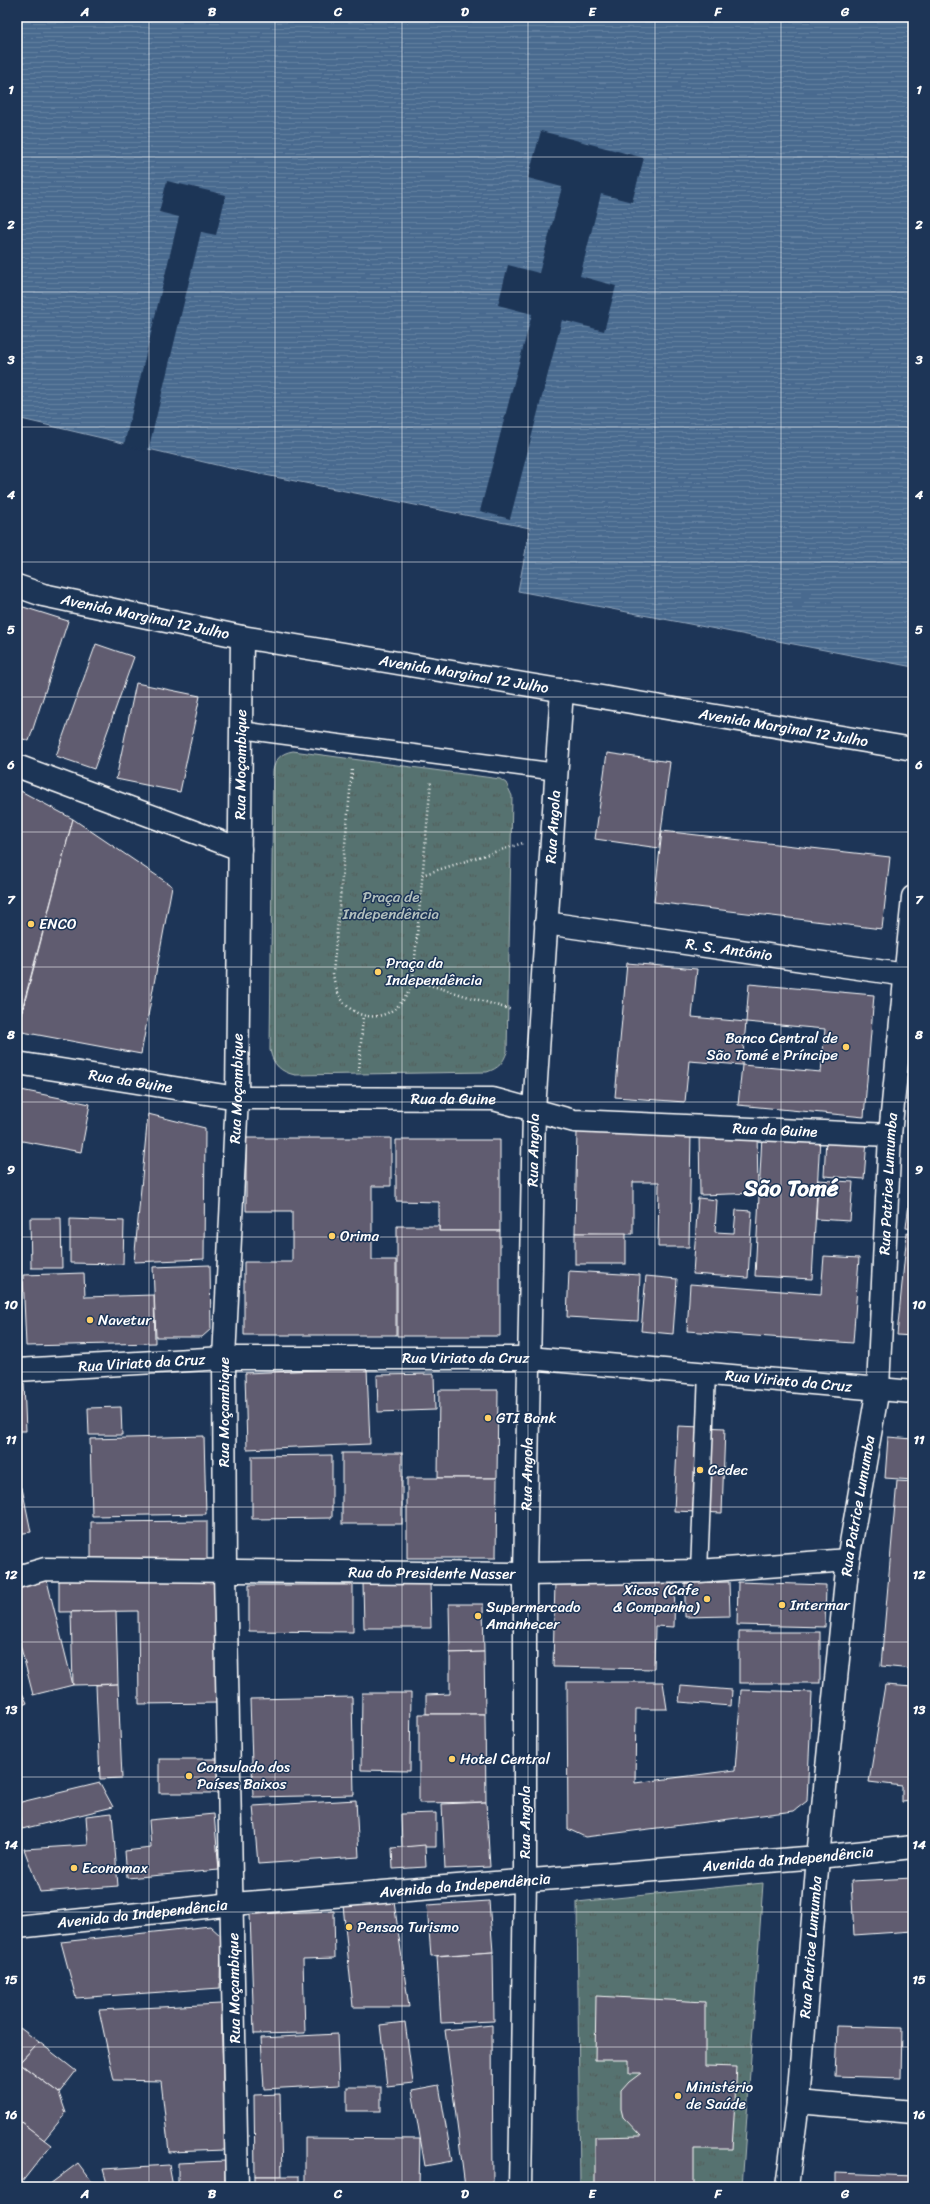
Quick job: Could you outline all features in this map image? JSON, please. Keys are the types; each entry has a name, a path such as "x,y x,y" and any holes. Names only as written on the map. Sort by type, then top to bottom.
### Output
{"street":[{"name":"Avenida Marginal 12 Julho","path":"17,586 43,595 242,637 913,749"},
{"name":"Rua Moçambique","path":"237,2187 233,1904 225,1572 224,1358 238,1098 242,637"},
{"name":"Rua Angola","path":"520,2187 525,1881 525,1574 534,1110 562,690"},
{"path":"17,766 240,849"},
{"name":"Rua Patrice Lumumba","path":"787,2187 798,2102 818,1857 848,1560 878,1388 890,1135 909,976 913,896"},
{"name":"R. S. António","path":"546,923 909,976"},
{"name":"Rua da Guine","path":"17,1063 238,1098 358,1097 493,1099 574,1121 890,1135"},
{"name":"Rua Viriato da Cruz","path":"17,1370 224,1358 529,1358 913,1392"},
{"name":"Rua do Presidente Nasser","path":"17,1576 45,1569 525,1574 699,1572 848,1560"},
{"name":"Avenida da Independência","path":"17,1927 233,1904 818,1857 913,1847"},
{"path":"798,2102 913,2112"}],"lane":[{"path":"241,730 557,772"},
{"path":"699,1572 707,1373"}],"path":[{"path":"354,746 333,973 334,987 340,999 350,1009 363,1015 376,1016 390,1013 405,999 413,980 434,756"},
{"path":"422,875 552,834"},
{"path":"413,980 540,1018"},
{"path":"358,1097 363,1015"}],"green space":[{"name":"Praça de Independência","path":"293,751 500,779 506,783 512,796 507,1052 502,1062 495,1069 487,1072 295,1075 282,1070 273,1060 270,1050 273,771 275,763 279,757 285,753"},
{"path":"763,1883 742,2187 580,2187 577,1902"}],"water":[{"path":"17,17 913,17 913,667 518,591 530,528 225,467 17,418"}],"pier":[{"path":"541,131 644,158 632,202 601,194 580,276 616,286 604,331 562,320 510,519 480,511 532,314 498,305 508,265 539,273 562,187 528,178"},
{"path":"167,181 226,195 216,235 201,232 148,451 124,445 179,217 159,212"}],"building":[{"path":"17,605 68,621 29,741 17,737"},
{"path":"96,644 134,657 94,769 56,756"},
{"path":"136,683 200,696 180,792 116,779"},
{"path":"607,753 670,762 659,848 595,839"},
{"name":"ENCO","path":"17,789 73,819 17,1028"},
{"path":"73,819 172,886 141,1054 17,1031"},
{"path":"662,831 890,857 882,929 654,902"},
{"path":"627,963 697,969 692,1017 746,1022 742,1065 689,1061 685,1102 615,1097"},
{"name":"Banco Central de São Tomé e Príncipe","path":"749,984 874,995 864,1117 738,1105 742,1065 821,1072 825,1029 746,1022"},
{"path":"21,1090 90,1104 81,1152 17,1140 17,1109"},
{"path":"148,1114 205,1128 204,1259 134,1262"},
{"path":"577,1130 691,1132 689,1247 658,1247 659,1182 633,1182 633,1234 575,1233"},
{"path":"757,1131 758,1193 700,1195 699,1132"},
{"path":"762,1135 820,1138 812,1279 755,1276"},
{"name":"Orima","path":"246,1138 391,1138 391,1186 372,1186 372,1260 396,1260 396,1335 244,1335 244,1262 292,1262 292,1211 246,1211"},
{"path":"826,1138 867,1140 864,1179 824,1176"},
{"path":"396,1140 500,1140 500,1231 439,1231 439,1202 396,1201"},
{"path":"913,1169 913,1229 906,1228"},
{"path":"818,1180 853,1182 850,1221 816,1219"},
{"path":"698,1198 717,1200 715,1232 734,1233 736,1210 752,1211 748,1278 693,1274"},
{"path":"17,1218 18,1218 17,1265"},
{"path":"30,1218 61,1218 62,1268 31,1268"},
{"path":"70,1219 124,1221 123,1264 70,1263"},
{"path":"397,1226 439,1226 439,1231 500,1231 500,1336 397,1336"},
{"path":"575,1233 626,1233 626,1264 575,1264"},
{"path":"907,1233 913,1234 913,1336 897,1335"},
{"path":"824,1256 859,1258 853,1343 687,1331 690,1284 821,1294"},
{"path":"210,1265 211,1329 202,1337 156,1337 153,1267"},
{"path":"569,1271 640,1275 638,1321 567,1317"},
{"name":"Navetur","path":"84,1273 85,1297 154,1295 155,1343 26,1346 23,1275"},
{"path":"646,1276 677,1279 673,1334 641,1331"},
{"path":"367,1368 370,1444 247,1449 245,1373"},
{"path":"434,1374 435,1410 378,1412 377,1375"},
{"path":"24,1383 26,1431 17,1431 17,1384"},
{"path":"439,1390 498,1390 497,1478 438,1478"},
{"path":"121,1407 122,1435 89,1435 88,1408"},
{"path":"678,1426 725,1428 722,1513 674,1511"},
{"path":"204,1436 206,1514 92,1516 90,1439"},
{"path":"888,1437 913,1439 913,1480 885,1478"},
{"path":"342,1453 402,1453 402,1524 342,1524"},
{"path":"332,1455 332,1518 252,1519 252,1456"},
{"path":"407,1478 497,1478 496,1558 407,1558"},
{"path":"897,1481 913,1482 913,1669 881,1666"},
{"path":"22,1488 31,1532 17,1534 17,1489"},
{"path":"207,1521 207,1559 91,1560 91,1522"},
{"path":"46,1577 73,1685 33,1695 17,1632 17,1584"},
{"path":"218,1577 220,1703 139,1704 138,1611 59,1612 59,1580"},
{"path":"555,1581 675,1584 674,1627 655,1626 654,1669 553,1667"},
{"path":"430,1582 431,1628 364,1628 363,1583"},
{"name":"Xicos (Cafe & Companha)","path":"729,1582 730,1616 685,1617 685,1583"},
{"name":"Intermar","path":"738,1582 826,1585 825,1627 737,1625"},
{"path":"249,1585 353,1585 353,1632 249,1631"},
{"path":"449,1604 483,1604 484,1652 450,1653"},
{"path":"116,1611 118,1684 73,1685 71,1612"},
{"path":"739,1632 820,1632 820,1683 739,1683"},
{"path":"484,1652 485,1714 426,1714 426,1695 450,1694 450,1653"},
{"path":"567,1682 663,1682 667,1709 636,1709 635,1783 735,1770 741,1690 812,1692 807,1801 794,1811 585,1837 568,1829"},
{"path":"17,1683 27,1703 17,1708"},
{"path":"118,1684 122,1778 100,1779 96,1685"},
{"path":"885,1685 913,1687 913,1801 902,1802 902,1786 869,1782"},
{"path":"681,1686 732,1690 731,1706 679,1702"},
{"path":"362,1693 411,1693 410,1771 361,1770"},
{"path":"352,1697 354,1795 253,1797 250,1699"},
{"path":"419,1714 485,1714 486,1802 419,1803"},
{"name":"Consulado dos Países Baixos","path":"159,1759 220,1759 220,1793 159,1793"},
{"path":"100,1783 113,1807 22,1829 17,1803"},
{"path":"356,1800 359,1857 258,1864 253,1806"},
{"path":"486,1802 490,1867 445,1869 442,1804"},
{"name":"Economax","path":"112,1813 118,1886 40,1892 24,1849 88,1845 86,1816"},
{"path":"436,1813 436,1847 402,1847 401,1814"},
{"path":"214,1814 219,1870 127,1878 125,1851 151,1848 149,1820"},
{"path":"425,1845 426,1867 393,1869 392,1848"},
{"path":"913,1878 913,1931 854,1935 851,1881"},
{"path":"489,1901 493,1952 431,1956 427,1905"},
{"path":"394,1902 409,2007 353,2007 343,1905"},
{"path":"334,1911 335,1958 303,1959 305,2033 254,2034 250,1914"},
{"path":"210,1926 221,1936 220,1988 76,1998 61,1942"},
{"path":"493,1952 494,2021 441,2023 437,1956"},
{"name":"Ministério de Saúde","path":"596,1996 705,2002 705,2066 737,2067 732,2149 694,2149 694,2187 595,2187 595,2137 641,2136 623,2117 621,2109 621,2091 629,2082 641,2073 629,2073 629,2060 595,2060"},
{"path":"221,2004 225,2150 169,2152 161,2081 114,2080 99,2010"},
{"path":"405,2022 413,2083 387,2086 380,2025"},
{"path":"492,2025 493,2187 465,2187 445,2030"},
{"path":"837,2026 902,2028 901,2078 835,2076"},
{"path":"20,2028 39,2042 19,2063 17,2061 17,2032"},
{"path":"337,2034 339,2085 264,2089 261,2038"},
{"path":"39,2042 76,2071 59,2093 19,2063"},
{"path":"19,2063 59,2093 66,2113 44,2140 17,2119 17,2065"},
{"path":"439,2085 452,2161 425,2166 412,2090"},
{"path":"347,2087 381,2087 381,2111 347,2111"},
{"path":"280,2094 282,2176 255,2176 254,2095"},
{"path":"17,2119 51,2145 18,2187 17,2187"},
{"path":"305,2138 420,2139 419,2187 305,2187"},
{"path":"225,2161 225,2187 178,2187 178,2163"},
{"path":"78,2163 96,2187 46,2187"},
{"path":"169,2165 173,2187 108,2187 103,2169"},
{"path":"836,2173 913,2176 913,2187 836,2187"},
{"path":"255,2176 299,2176 299,2187 255,2187"}],"place":[{"name":"ENCO","path":"31,924"},
{"name":"Praça da Independência","path":"378,972"},
{"name":"Banco Central de São Tomé e Príncipe","path":"846,1047"},
{"name":"Orima","path":"332,1236"},
{"name":"Navetur","path":"90,1320"},
{"name":"GTI Bank","path":"488,1418"},
{"name":"Cedec","path":"700,1470"},
{"name":"Xicos (Cafe & Companha)","path":"707,1599"},
{"name":"Intermar","path":"782,1605"},
{"name":"Supermercado Amanhecer","path":"478,1616"},
{"name":"Hotel Central","path":"452,1759"},
{"name":"Consulado dos Países Baixos","path":"189,1776"},
{"name":"Economax","path":"74,1868"},
{"name":"Pensao Turismo","path":"349,1927"},
{"name":"Ministério de Saúde","path":"678,2096"}],"district":[{"name":"São Tomé","path":"791,1188"}]}
